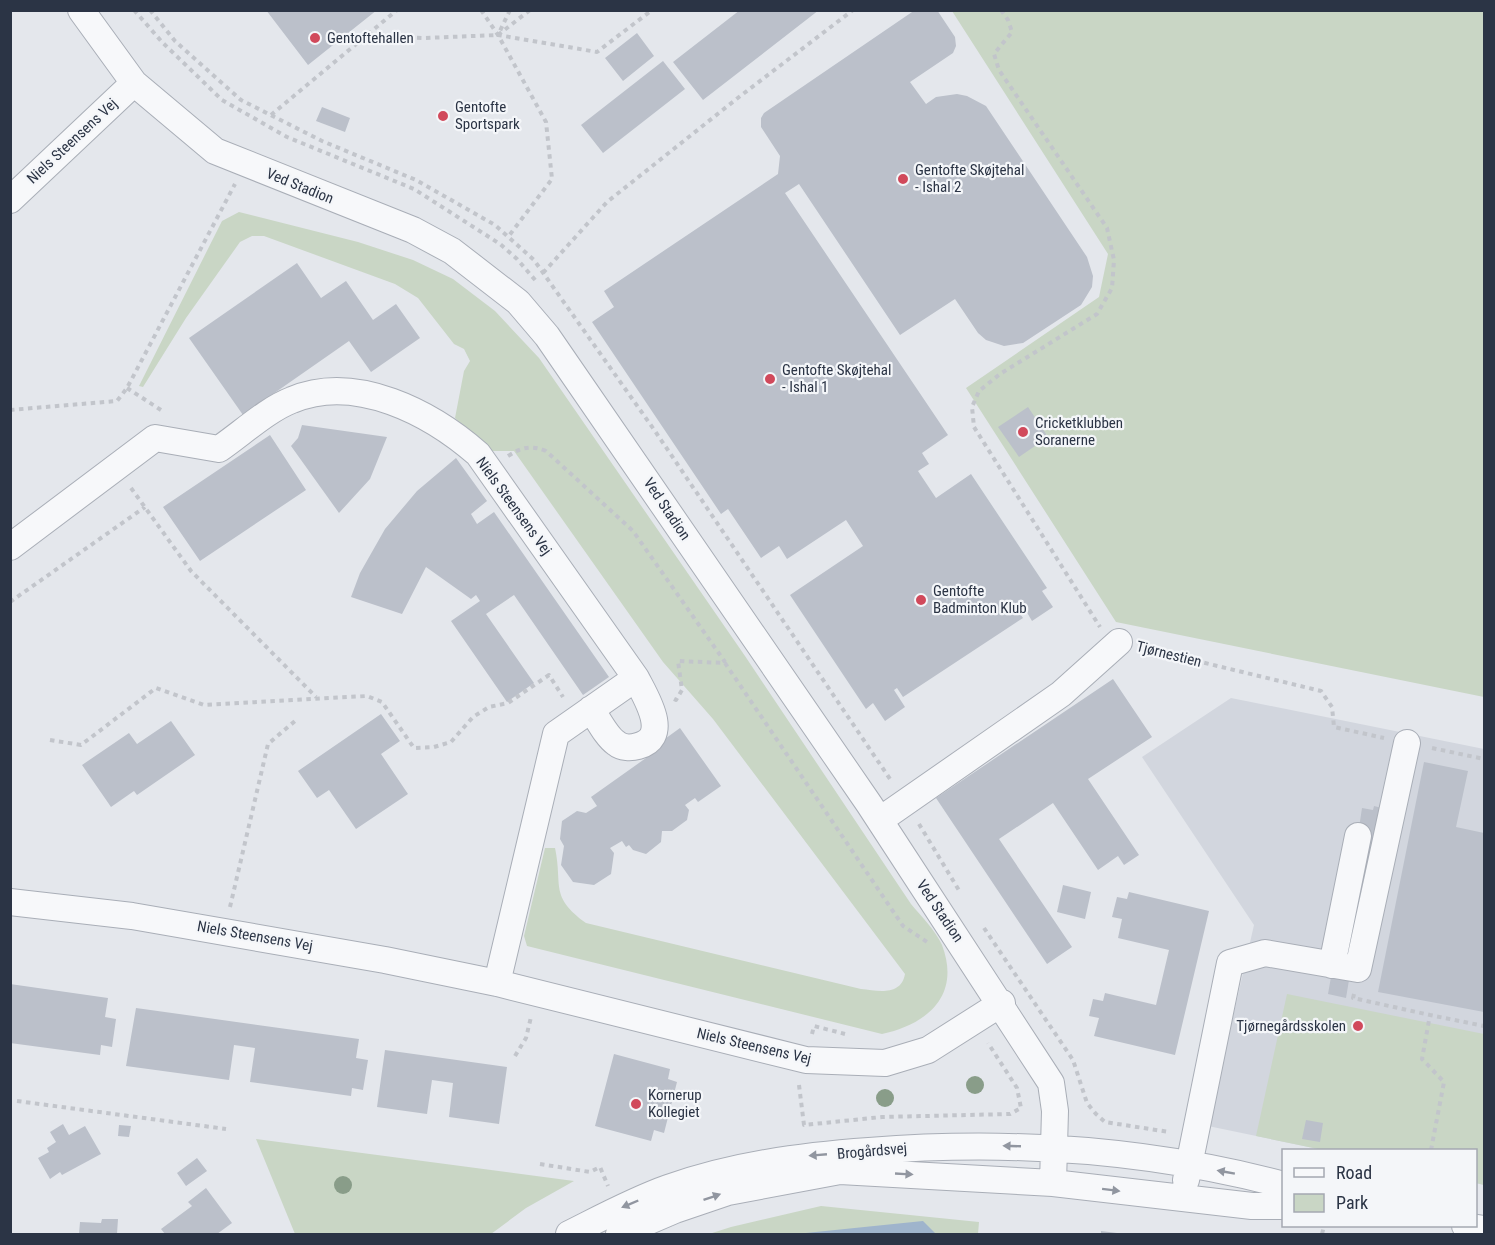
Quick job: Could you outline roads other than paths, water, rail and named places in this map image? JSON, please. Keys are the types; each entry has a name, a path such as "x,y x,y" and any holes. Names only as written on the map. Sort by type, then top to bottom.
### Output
{"street":[{"name":"Ved Stadion","path":"81,10 134,83 215,151 413,230 452,251 518,302 547,336 880,820 1002,1004 1051,1083 1055,1148 1053,1183"},
{"name":"Niels Steensens Vej","path":"10,200 134,83"},
{"name":"Niels Steensens Vej","path":"10,547 155,438 219,449 290,400 313,393 338,392 366,395 426,416 454,433 478,454 636,678 653,711 656,724 651,737 641,746 628,748 615,743 591,709"},
{"name":"Tjørnestien","path":"880,820 1061,694 1119,642"},
{"path":"497,983 556,734 636,678"},
{"path":"1183,1198 1230,963 1265,953 1358,969 1407,743"},
{"path":"1332,965 1358,836"},
{"name":"Niels Steensens Vej","path":"10,902 225,931 497,983 742,1046 806,1060 885,1063 928,1050 1002,1004"},
{"name":"Brogårdsvej","path":"618,1222 667,1188 722,1172 784,1158 915,1147 986,1145 1123,1154 1282,1185"},
{"name":"Brogårdsvej","path":"569,1234 675,1210 728,1192 840,1171 1053,1183 1251,1206 1282,1206"}],"water":[{"path":"923,1221 936,1234 796,1234"}],"place":[{"name":"Gentoftehallen","path":"315,38"},
{"name":"Gentofte Sportspark","path":"443,116"},
{"name":"Gentofte Skøjtehal - Ishal 2","path":"903,179"},
{"name":"Gentofte Skøjtehal - Ishal 1","path":"770,379"},
{"name":"Cricketklubben Soranerne","path":"1023,432"},
{"name":"Gentofte Badminton Klub","path":"921,600"},
{"name":"Tjørnegårdsskolen","path":"1358,1026"},
{"name":"Kornerup Kollegiet","path":"636,1104"}]}
